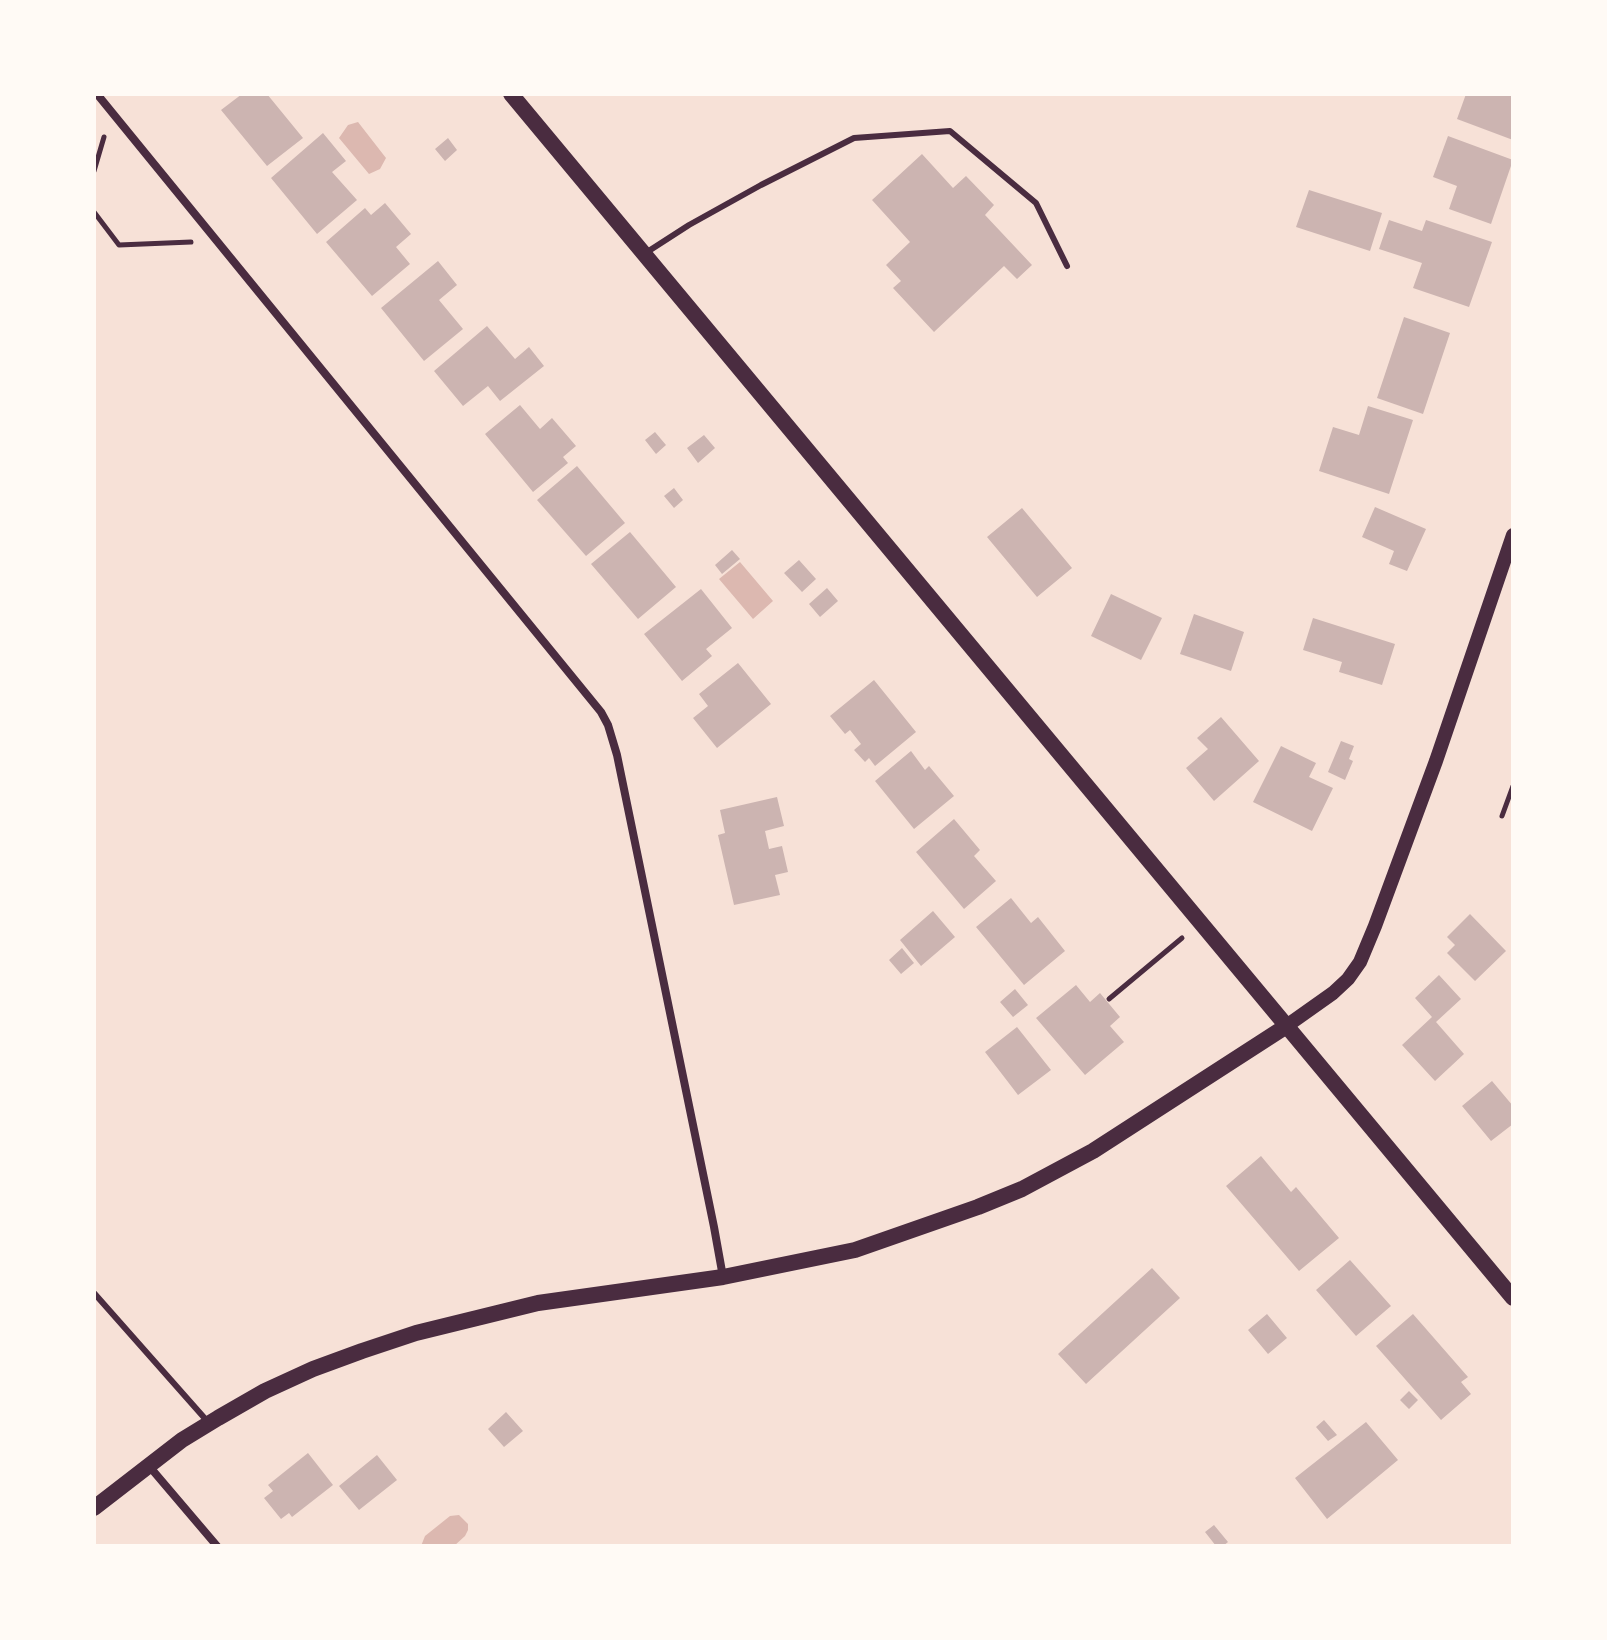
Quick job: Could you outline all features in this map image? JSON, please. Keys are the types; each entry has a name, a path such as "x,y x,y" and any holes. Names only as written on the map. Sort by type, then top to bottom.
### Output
{"main road":[{"path":"511,94 1513,1298"},
{"path":"94,1508 182,1440 265,1391 313,1369 416,1333 538,1303 723,1277 855,1250 936,1223 1022,1189 1071,1164 1143,1120 1285,1027"}],"street":[{"path":"97,94 592,700 608,725 620,768 723,1277"},
{"path":"1285,1027 1333,993 1360,962 1436,761 1513,535"},
{"path":"149,1465 217,1546"}],"lane":[{"path":"644,254 689,225 854,138 950,131 1036,203 1067,266"},
{"path":"94,1293 209,1423"}],"path":[{"path":"94,171 111,111"},
{"path":"94,212 119,245 216,241"},
{"path":"1502,816 1513,786"},
{"path":"1109,999 1200,924"}],"shaded area":[{"path":"358,122 386,158 380,169 369,174 339,138 348,125"},
{"path":"740,562 773,601 753,619 719,579"},
{"path":"459,1515 468,1524 468,1530 454,1546 421,1546 425,1536 450,1516"}],"building":[{"path":"242,94 267,94 303,138 267,166 221,110"},
{"path":"1466,94 1513,94 1513,140 1457,119"},
{"path":"323,133 346,161 332,172 357,200 317,234 271,178"},
{"path":"1448,136 1513,160 1491,224 1449,209 1457,186 1433,177"},
{"path":"448,138 457,150 445,161 435,149"},
{"path":"922,154 953,188 966,176 994,205 985,215 1032,265 1017,279 1004,266 934,332 893,288 901,281 886,265 910,242 872,200"},
{"path":"1309,190 1382,213 1370,251 1296,227"},
{"path":"385,203 411,234 396,247 410,264 372,296 326,242 365,208 371,215"},
{"path":"1389,220 1422,231 1426,220 1492,242 1469,307 1413,288 1422,263 1379,249"},
{"path":"438,261 457,285 439,300 463,329 424,361 381,308"},
{"path":"1404,317 1450,333 1423,414 1377,398"},
{"path":"487,326 515,359 529,347 544,366 500,401 488,386 463,406 434,371"},
{"path":"520,405 540,429 552,418 576,446 563,457 568,463 533,492 485,434"},
{"path":"1368,406 1413,420 1389,494 1319,471 1333,427 1359,435"},
{"path":"655,432 666,445 656,454 645,440"},
{"path":"704,435 715,448 698,463 687,448"},
{"path":"577,466 625,523 586,556 537,500"},
{"path":"674,488 683,500 674,508 664,496"},
{"path":"1375,507 1426,529 1407,571 1389,564 1394,551 1362,537"},
{"path":"1022,508 1072,568 1037,597 987,537"},
{"path":"630,532 676,587 638,619 591,564"},
{"path":"732,550 740,559 722,574 715,565"},
{"path":"799,560 816,579 802,592 784,573"},
{"path":"827,588 838,601 820,617 809,604"},
{"path":"701,589 732,628 706,649 712,656 682,681 644,634"},
{"path":"1111,594 1162,618 1141,660 1091,636"},
{"path":"1194,614 1244,632 1231,671 1180,654"},
{"path":"1313,618 1395,644 1382,685 1339,672 1342,662 1303,650"},
{"path":"738,663 771,704 717,748 693,718 708,706 699,694"},
{"path":"874,680 916,732 875,766 869,758 865,762 854,750 861,744 850,730 845,734 830,716"},
{"path":"1221,717 1259,761 1214,801 1186,768 1208,749 1197,738"},
{"path":"1341,741 1354,746 1349,759 1353,761 1345,780 1328,772"},
{"path":"1281,746 1316,763 1309,777 1333,788 1312,831 1253,802"},
{"path":"911,751 925,770 929,766 954,796 914,829 875,781"},
{"path":"777,797 784,826 765,831 769,849 782,846 788,872 775,875 780,895 734,905 718,835 725,833 720,810"},
{"path":"954,819 980,850 974,856 996,881 964,909 916,852"},
{"path":"1011,898 1031,923 1038,917 1065,951 1024,985 976,927"},
{"path":"933,911 955,937 921,966 900,940"},
{"path":"1470,914 1506,951 1475,981 1447,953 1455,945 1447,937"},
{"path":"902,948 914,963 901,974 889,960"},
{"path":"1439,975 1461,999 1436,1022 1464,1054 1435,1081 1402,1045 1432,1017 1415,998"},
{"path":"1076,985 1090,1002 1100,993 1120,1017 1110,1026 1124,1042 1085,1075 1036,1018"},
{"path":"1015,989 1028,1005 1013,1017 1000,1002"},
{"path":"1017,1027 1051,1070 1018,1095 985,1052"},
{"path":"1492,1081 1513,1106 1513,1124 1491,1141 1462,1106"},
{"path":"1261,1156 1291,1192 1296,1187 1339,1238 1299,1271 1226,1186"},
{"path":"1350,1260 1391,1306 1356,1336 1316,1290"},
{"path":"1152,1268 1180,1298 1086,1384 1058,1354"},
{"path":"1267,1314 1287,1338 1268,1354 1248,1330"},
{"path":"1413,1314 1468,1377 1461,1382 1471,1394 1441,1420 1376,1346"},
{"path":"1409,1391 1418,1400 1409,1409 1400,1400"},
{"path":"506,1412 523,1431 504,1447 488,1429"},
{"path":"1324,1420 1337,1435 1328,1441 1316,1427"},
{"path":"1366,1422 1398,1460 1327,1519 1295,1478"},
{"path":"308,1453 333,1485 292,1517 289,1513 281,1519 264,1498 273,1491 268,1485"},
{"path":"377,1455 397,1480 359,1510 339,1486"},
{"path":"1214,1525 1228,1542 1223,1546 1216,1546 1205,1532"}]}
